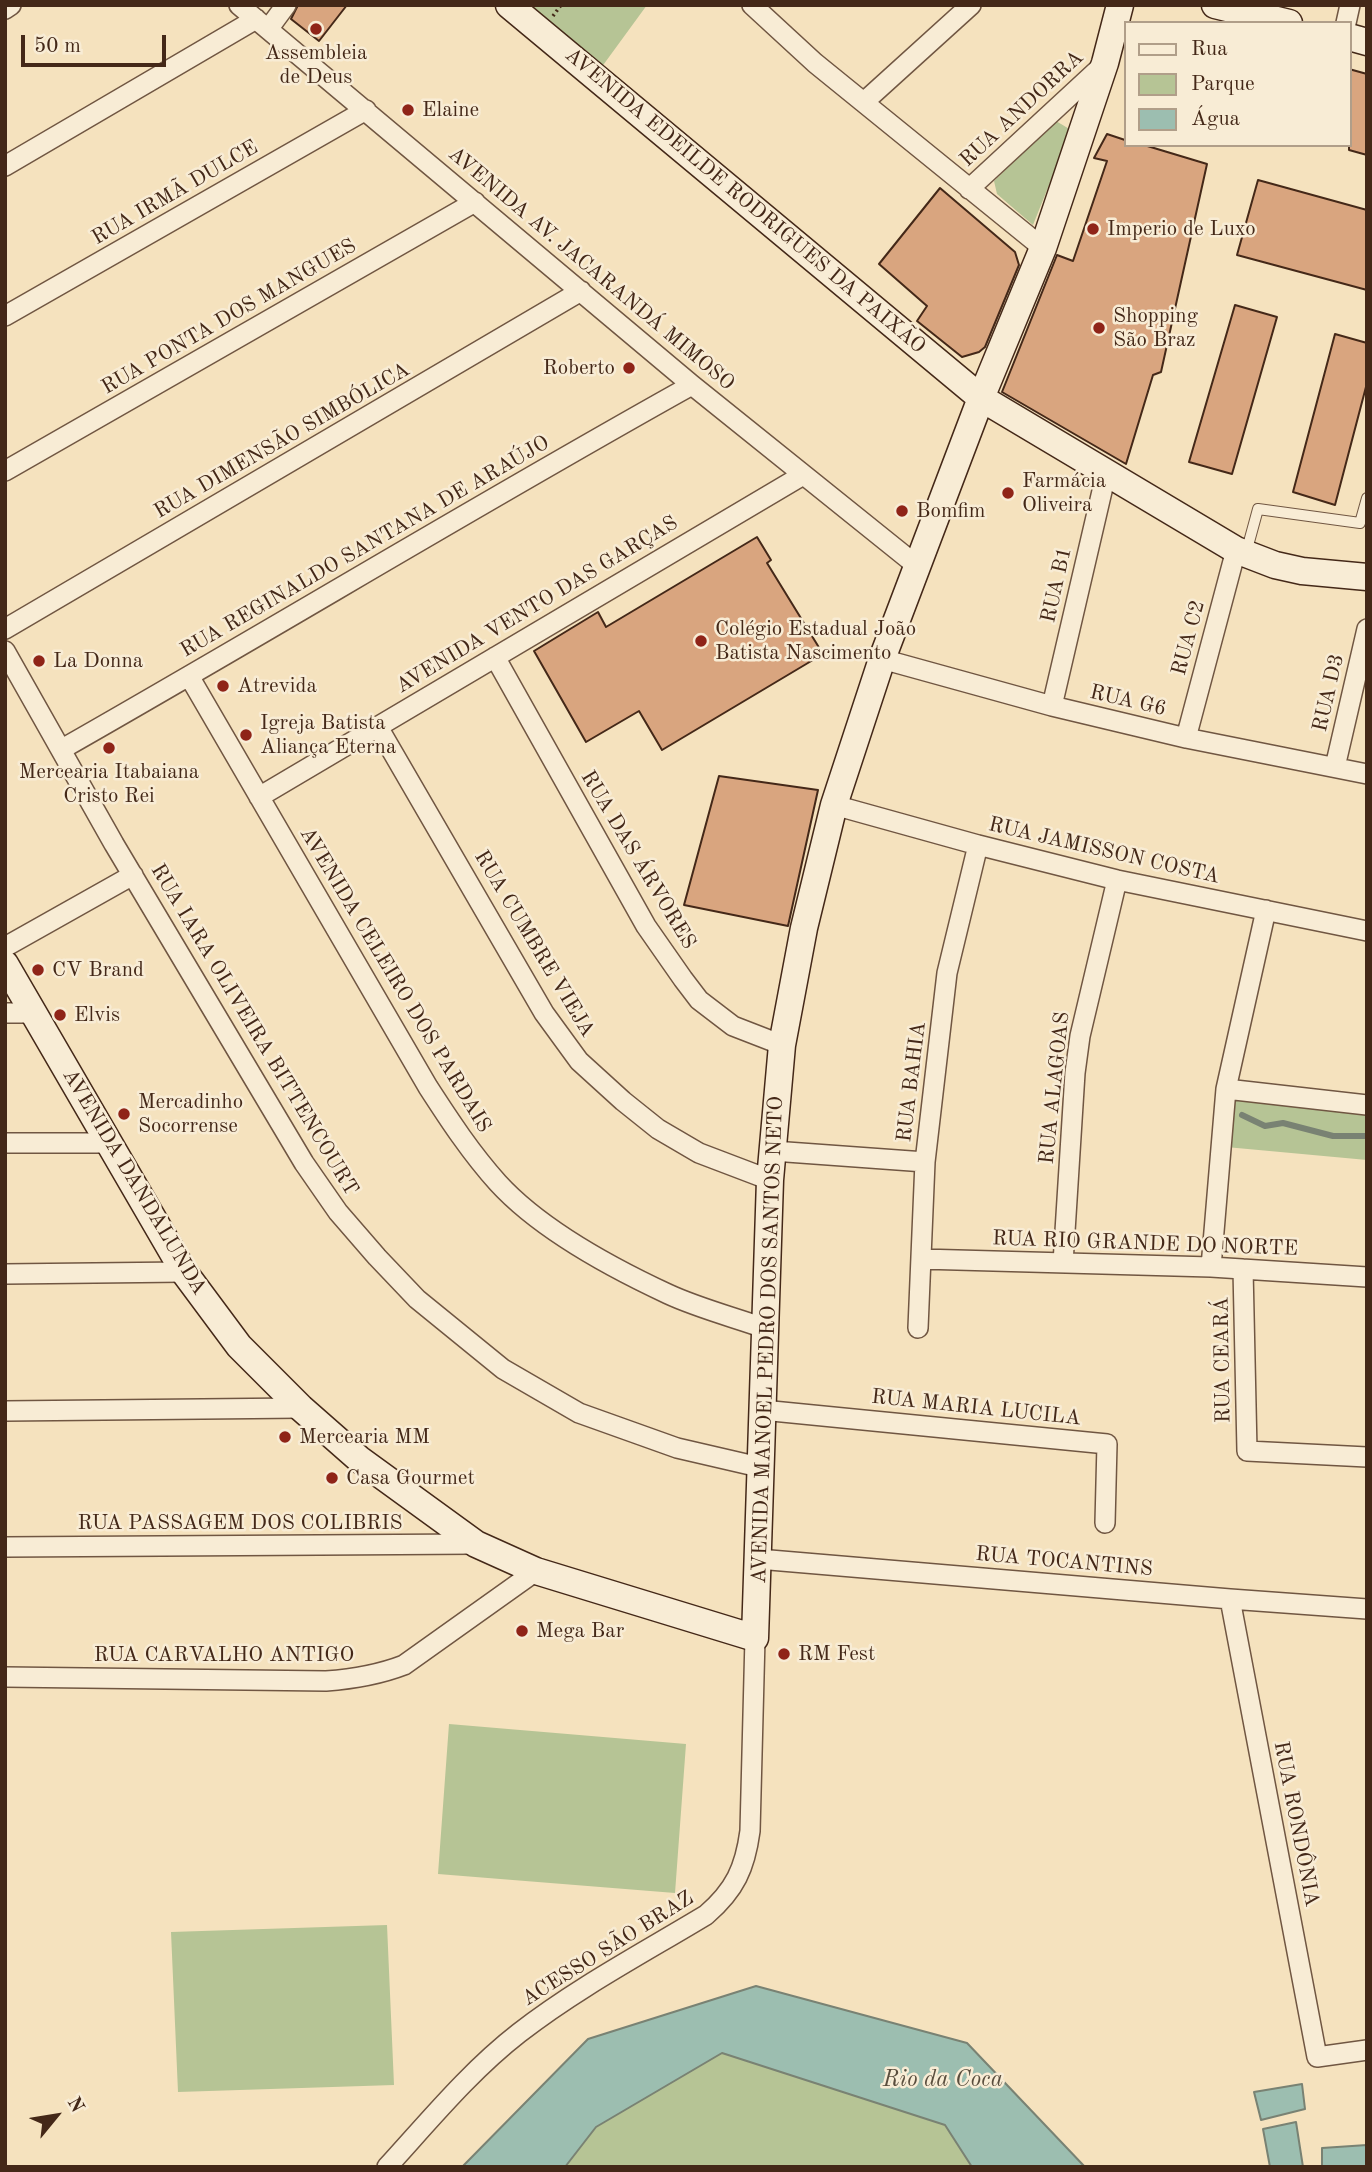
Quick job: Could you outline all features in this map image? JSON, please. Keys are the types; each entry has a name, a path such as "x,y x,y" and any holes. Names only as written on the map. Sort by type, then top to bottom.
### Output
{"street":[{"path":"5,9 11,5"},
{"name":"AVENIDA AV. JACARANDÁ MIMOSO","path":"239,5 692,385 916,565"},
{"path":"5,166 262,24 286,5"},
{"name":"AVENIDA EDEILDE RODRIGUES DA PAIXÃO","path":"509,5 981,398 1241,552 1275,565 1303,571 1367,577"},
{"path":"864,103 971,5"},
{"name":"AVENIDA MANOEL PEDRO DOS SANTOS NETO","path":"755,1638 770,1180 782,1045 804,928 834,804 881,659 981,398 1043,248 1105,63 1120,5"},
{"path":"1215,5 1281,21"},
{"path":"761,8 816,63 1043,248"},
{"name":"RUA ANDORRA","path":"969,189 1105,63"},
{"name":"RUA IRMÃ DULCE","path":"5,316 366,110"},
{"name":"RUA PONTA DOS MANGUES","path":"5,471 475,202"},
{"name":"RUA DIMENSÃO SIMBÓLICA","path":"5,629 582,291"},
{"name":"RUA REGINALDO SANTANA DE ARAÚJO","path":"62,749 514,484 692,385"},
{"name":"RUA B1","path":"1052,706 1106,474"},
{"name":"AVENIDA VENTO DAS GARÇAS","path":"259,797 803,475"},
{"name":"RUA C2","path":"1186,737 1241,552"},
{"name":"RUA D3","path":"1335,767 1367,629"},
{"name":"RUA IARA OLIVEIRA BITTENCOURT","path":"5,651 132,875 304,1163 338,1212 377,1257 417,1299 503,1369 579,1413 677,1448 759,1467"},
{"name":"RUA DAS ÁRVORES","path":"495,657 646,926 683,979 699,1000 733,1027 782,1045"},
{"name":"RUA G6","path":"881,659 1052,706 1367,774"},
{"name":"AVENIDA CELEIRO DOS PARDAIS","path":"189,676 428,1087 468,1149 500,1185 536,1218 618,1268 670,1295 764,1328"},
{"name":"RUA CUMBRE VIEJA","path":"378,727 544,1013 579,1061 658,1129 699,1153 770,1180"},
{"name":"RUA JAMISSON COSTA","path":"834,804 978,845 1117,880 1367,931"},
{"name":"RUA BAHIA","path":"918,1328 925,1162 947,973 978,845"},
{"path":"5,947 132,875"},
{"name":"RUA ALAGOAS","path":"1063,1263 1075,1073 1080,1036 1117,880"},
{"path":"1211,1267 1226,1089 1266,910"},
{"name":"AVENIDA DANDALUNDA","path":"5,964 184,1272 239,1346 301,1408 359,1458 476,1544 536,1571 755,1638"},
{"path":"5,1013 33,1013"},
{"path":"1226,1089 1367,1105"},
{"path":"5,1143 110,1143"},
{"path":"773,1151 925,1162"},
{"name":"RUA RIO GRANDE DO NORTE","path":"921,1259 1211,1267 1367,1277"},
{"name":"RUA CEARÁ","path":"1243,1269 1247,1451 1367,1457"},
{"path":"5,1274 184,1272"},
{"path":"5,1411 301,1408"},
{"name":"RUA MARIA LUCILA","path":"762,1410 1107,1444 1105,1523"},
{"name":"RUA PASSAGEM DOS COLIBRIS","path":"5,1547 476,1544"},
{"name":"RUA TOCANTINS","path":"758,1559 1367,1609"},
{"name":"RUA CARVALHO ANTIGO","path":"5,1677 312,1681 359,1679 404,1665 536,1571"},
{"name":"RUA RONDÔNIA","path":"1230,1599 1317,2057 1367,2050"},
{"name":"ACESSO SÃO BRAZ","path":"387,2167 464,2084 519,2033 563,2002 706,1915 721,1902 738,1880 750,1831 755,1638"}],"lane":[{"path":"1241,552 1258,509 1360,523 1367,498"}],"green space":[{"path":"525,5 647,5 601,68"},
{"path":"1056,121 1071,130 1033,225 997,194 994,181"},
{"path":"1231,1099 1367,1114 1367,1160 1226,1147"},
{"path":"449,1724 686,1744 675,1893 438,1874"},
{"path":"387,1925 394,2085 178,2092 171,1932"},
{"path":"722,2053 945,2125 972,2167 565,2167 596,2127"}],"water":[{"name":"Rio da Coca","path":"756,1986 967,2043 1085,2167 972,2167 945,2125 722,2053 596,2127 565,2167 462,2167 588,2039"},
{"path":"1302,2084 1305,2109 1261,2120 1254,2092"},
{"path":"1296,2122 1303,2167 1270,2167 1263,2129"},
{"path":"1367,2145 1367,2167 1322,2167 1322,2148"}],"building":[{"name":"Assembleia de Deus","path":"298,5 347,5 319,41 291,19"},
{"path":"1351,70 1367,74 1367,155 1349,150"},
{"name":"Shopping São Braz","path":"1107,134 1124,140 1124,147 1151,147 1207,164 1161,372 1153,375 1126,464 1002,392 1057,255 1073,261 1107,161 1094,158"},
{"path":"1258,180 1367,210 1367,290 1237,255"},
{"path":"940,188 1015,252 1019,265 985,347 979,352 962,357 917,321 927,306 879,264"},
{"path":"1235,305 1277,317 1232,474 1189,462"},
{"path":"1335,334 1367,343 1367,383 1335,505 1293,492"},
{"path":"757,537 771,560 767,563 823,654 662,750 639,711 586,742 534,651 598,612 606,627"},
{"path":"719,776 818,790 788,926 684,905"}],"waterway":[{"path":"1242,1115 1265,1126 1283,1123 1333,1136 1367,1136"}],"place":[{"name":"Assembleia de Deus","path":"316,29"},
{"name":"Elaine","path":"408,110"},
{"name":"Imperio de Luxo","path":"1093,229"},
{"name":"Shopping São Braz","path":"1099,328"},
{"name":"Roberto","path":"629,368"},
{"name":"Farmácia Oliveira","path":"1008,493"},
{"name":"Bomfim","path":"902,511"},
{"name":"Colégio Estadual João Batista Nascimento","path":"701,641"},
{"name":"La Donna","path":"39,661"},
{"name":"Atrevida","path":"223,686"},
{"name":"Igreja Batista Aliança Eterna","path":"246,735"},
{"name":"Mercearia Itabaiana Cristo Rei","path":"109,748"},
{"name":"CV Brand","path":"38,970"},
{"name":"Elvis","path":"60,1015"},
{"name":"Mercadinho Socorrense","path":"124,1114"},
{"name":"Mercearia MM","path":"285,1437"},
{"name":"Casa Gourmet","path":"332,1478"},
{"name":"Mega Bar","path":"522,1631"},
{"name":"RM Fest","path":"784,1654"}]}
